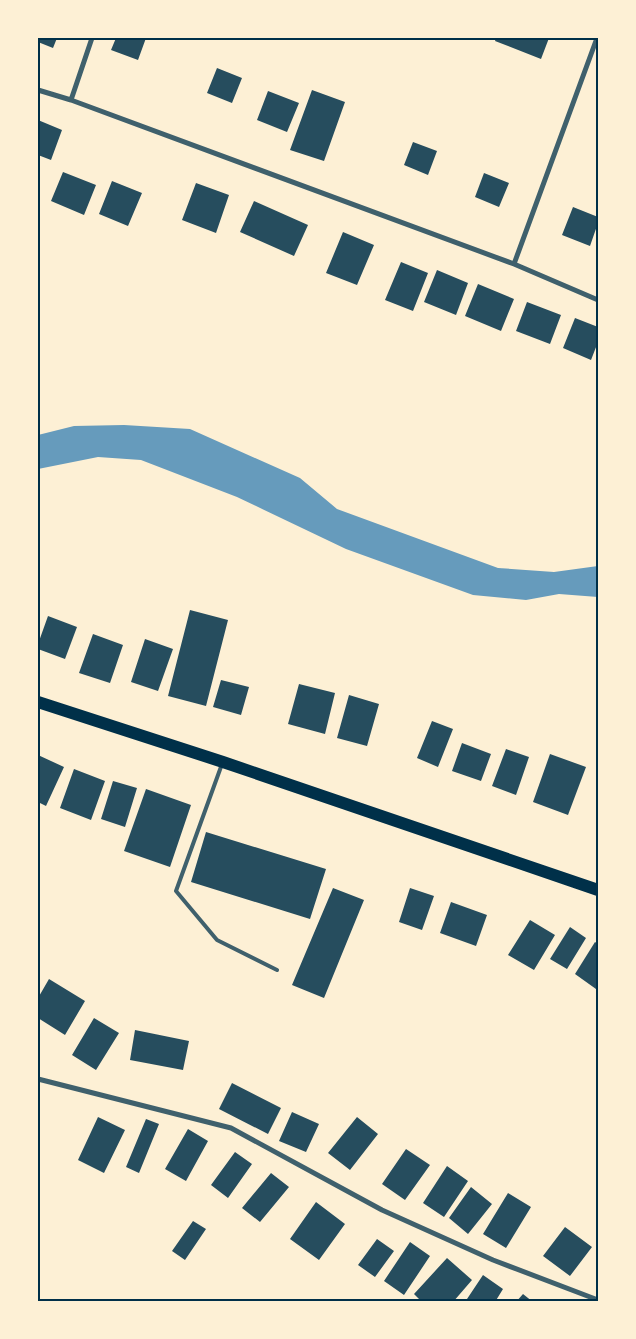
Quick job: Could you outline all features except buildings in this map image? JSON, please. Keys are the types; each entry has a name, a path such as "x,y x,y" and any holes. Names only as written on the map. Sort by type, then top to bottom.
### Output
{"main road":[{"path":"38,702 223,762 598,890"}],"street":[{"path":"71,100 92,38"},
{"path":"514,264 597,38"},
{"path":"38,90 71,100 514,264 598,300"},
{"path":"38,1079 231,1128 382,1210 493,1260 598,1300"}],"lane":[{"path":"223,762 176,891 218,940 277,970"}],"water":[{"path":"124,425 190,429 300,478 337,509 498,568 554,572 598,566 598,597 559,594 526,600 473,595 346,549 237,497 141,460 98,457 38,469 38,435 74,426"}]}
